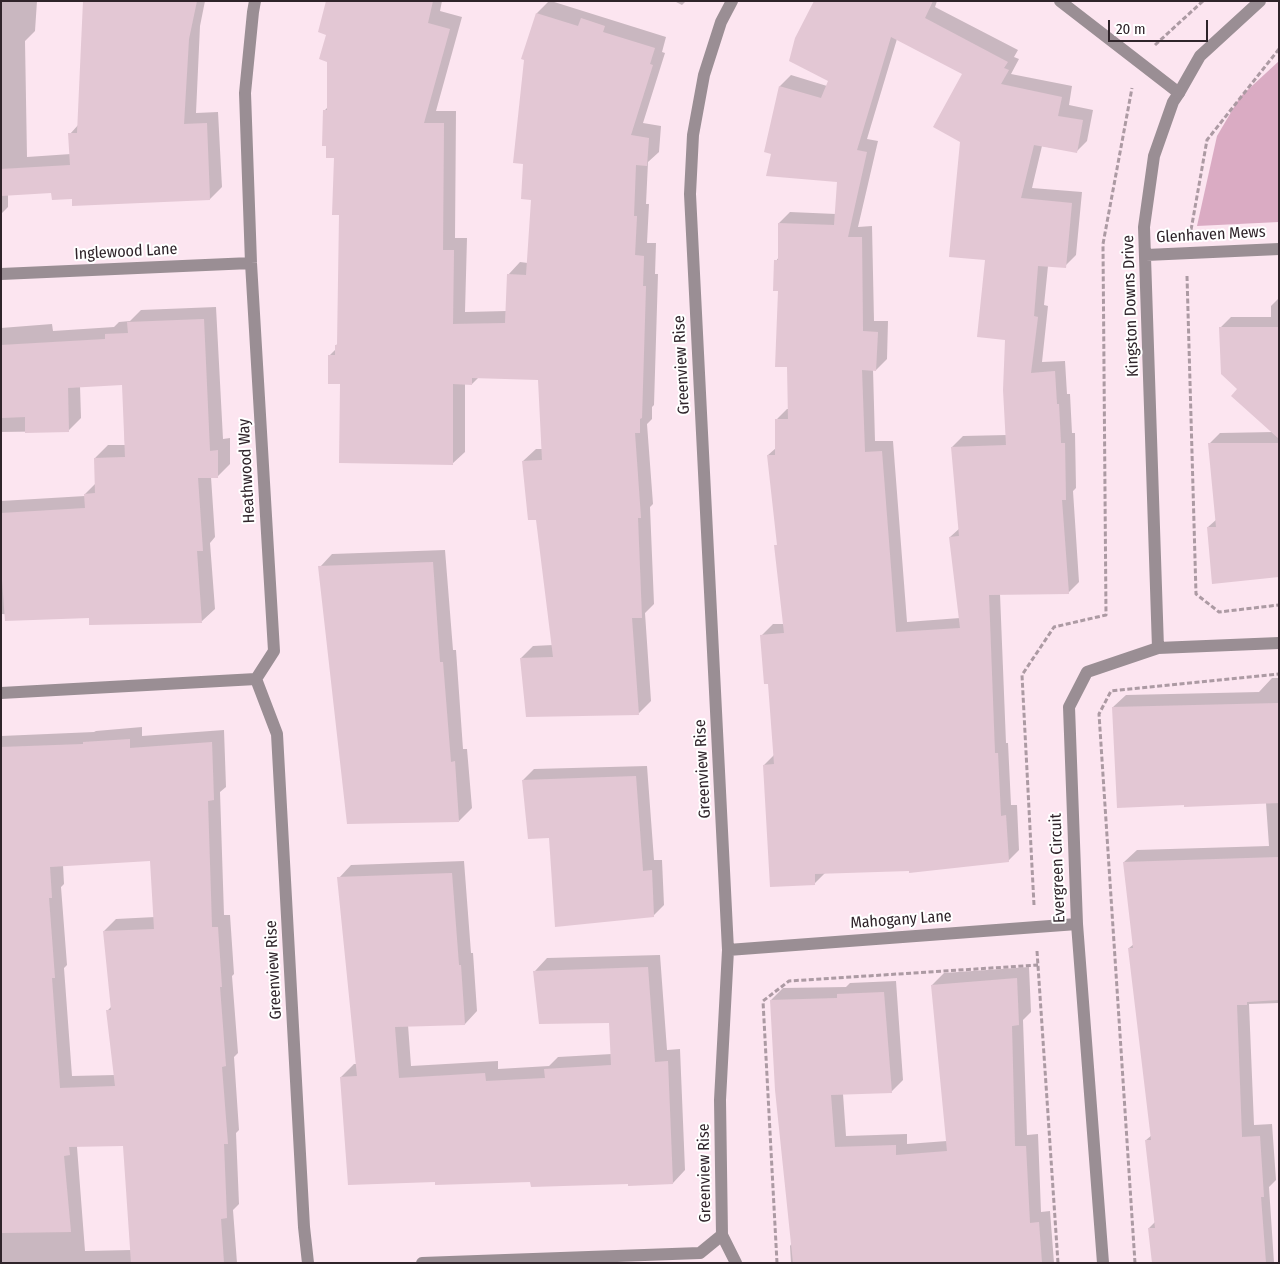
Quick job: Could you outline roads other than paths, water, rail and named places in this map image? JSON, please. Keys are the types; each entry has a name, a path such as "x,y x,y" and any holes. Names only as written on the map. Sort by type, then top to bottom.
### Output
{"street":[{"name":"Heathwood Way","path":"255,1 252,12 245,92 252,263 274,651 256,679"},
{"name":"Greenview Rise","path":"422,1263 700,1253 722,1235 720,1100 728,950 690,194 693,135 704,75 721,22 732,1"},
{"path":"1060,1 1179,93"},
{"name":"Kingston Downs Drive","path":"1158,648 1144,227 1154,156 1173,102 1200,56 1260,1"},
{"name":"Glenhaven Mews","path":"1146,255 1279,249"},
{"name":"Inglewood Lane","path":"1,274 252,263"},
{"name":"Evergreen Circuit","path":"1103,1263 1077,924 1069,707 1087,672 1158,648 1279,643"},
{"name":"Greenview Rise","path":"256,679 278,734 304,1227 308,1263"},
{"path":"1,693 256,679"},
{"name":"Mahogany Lane","path":"728,950 1077,924"},
{"path":"722,1235 736,1263"}]}
